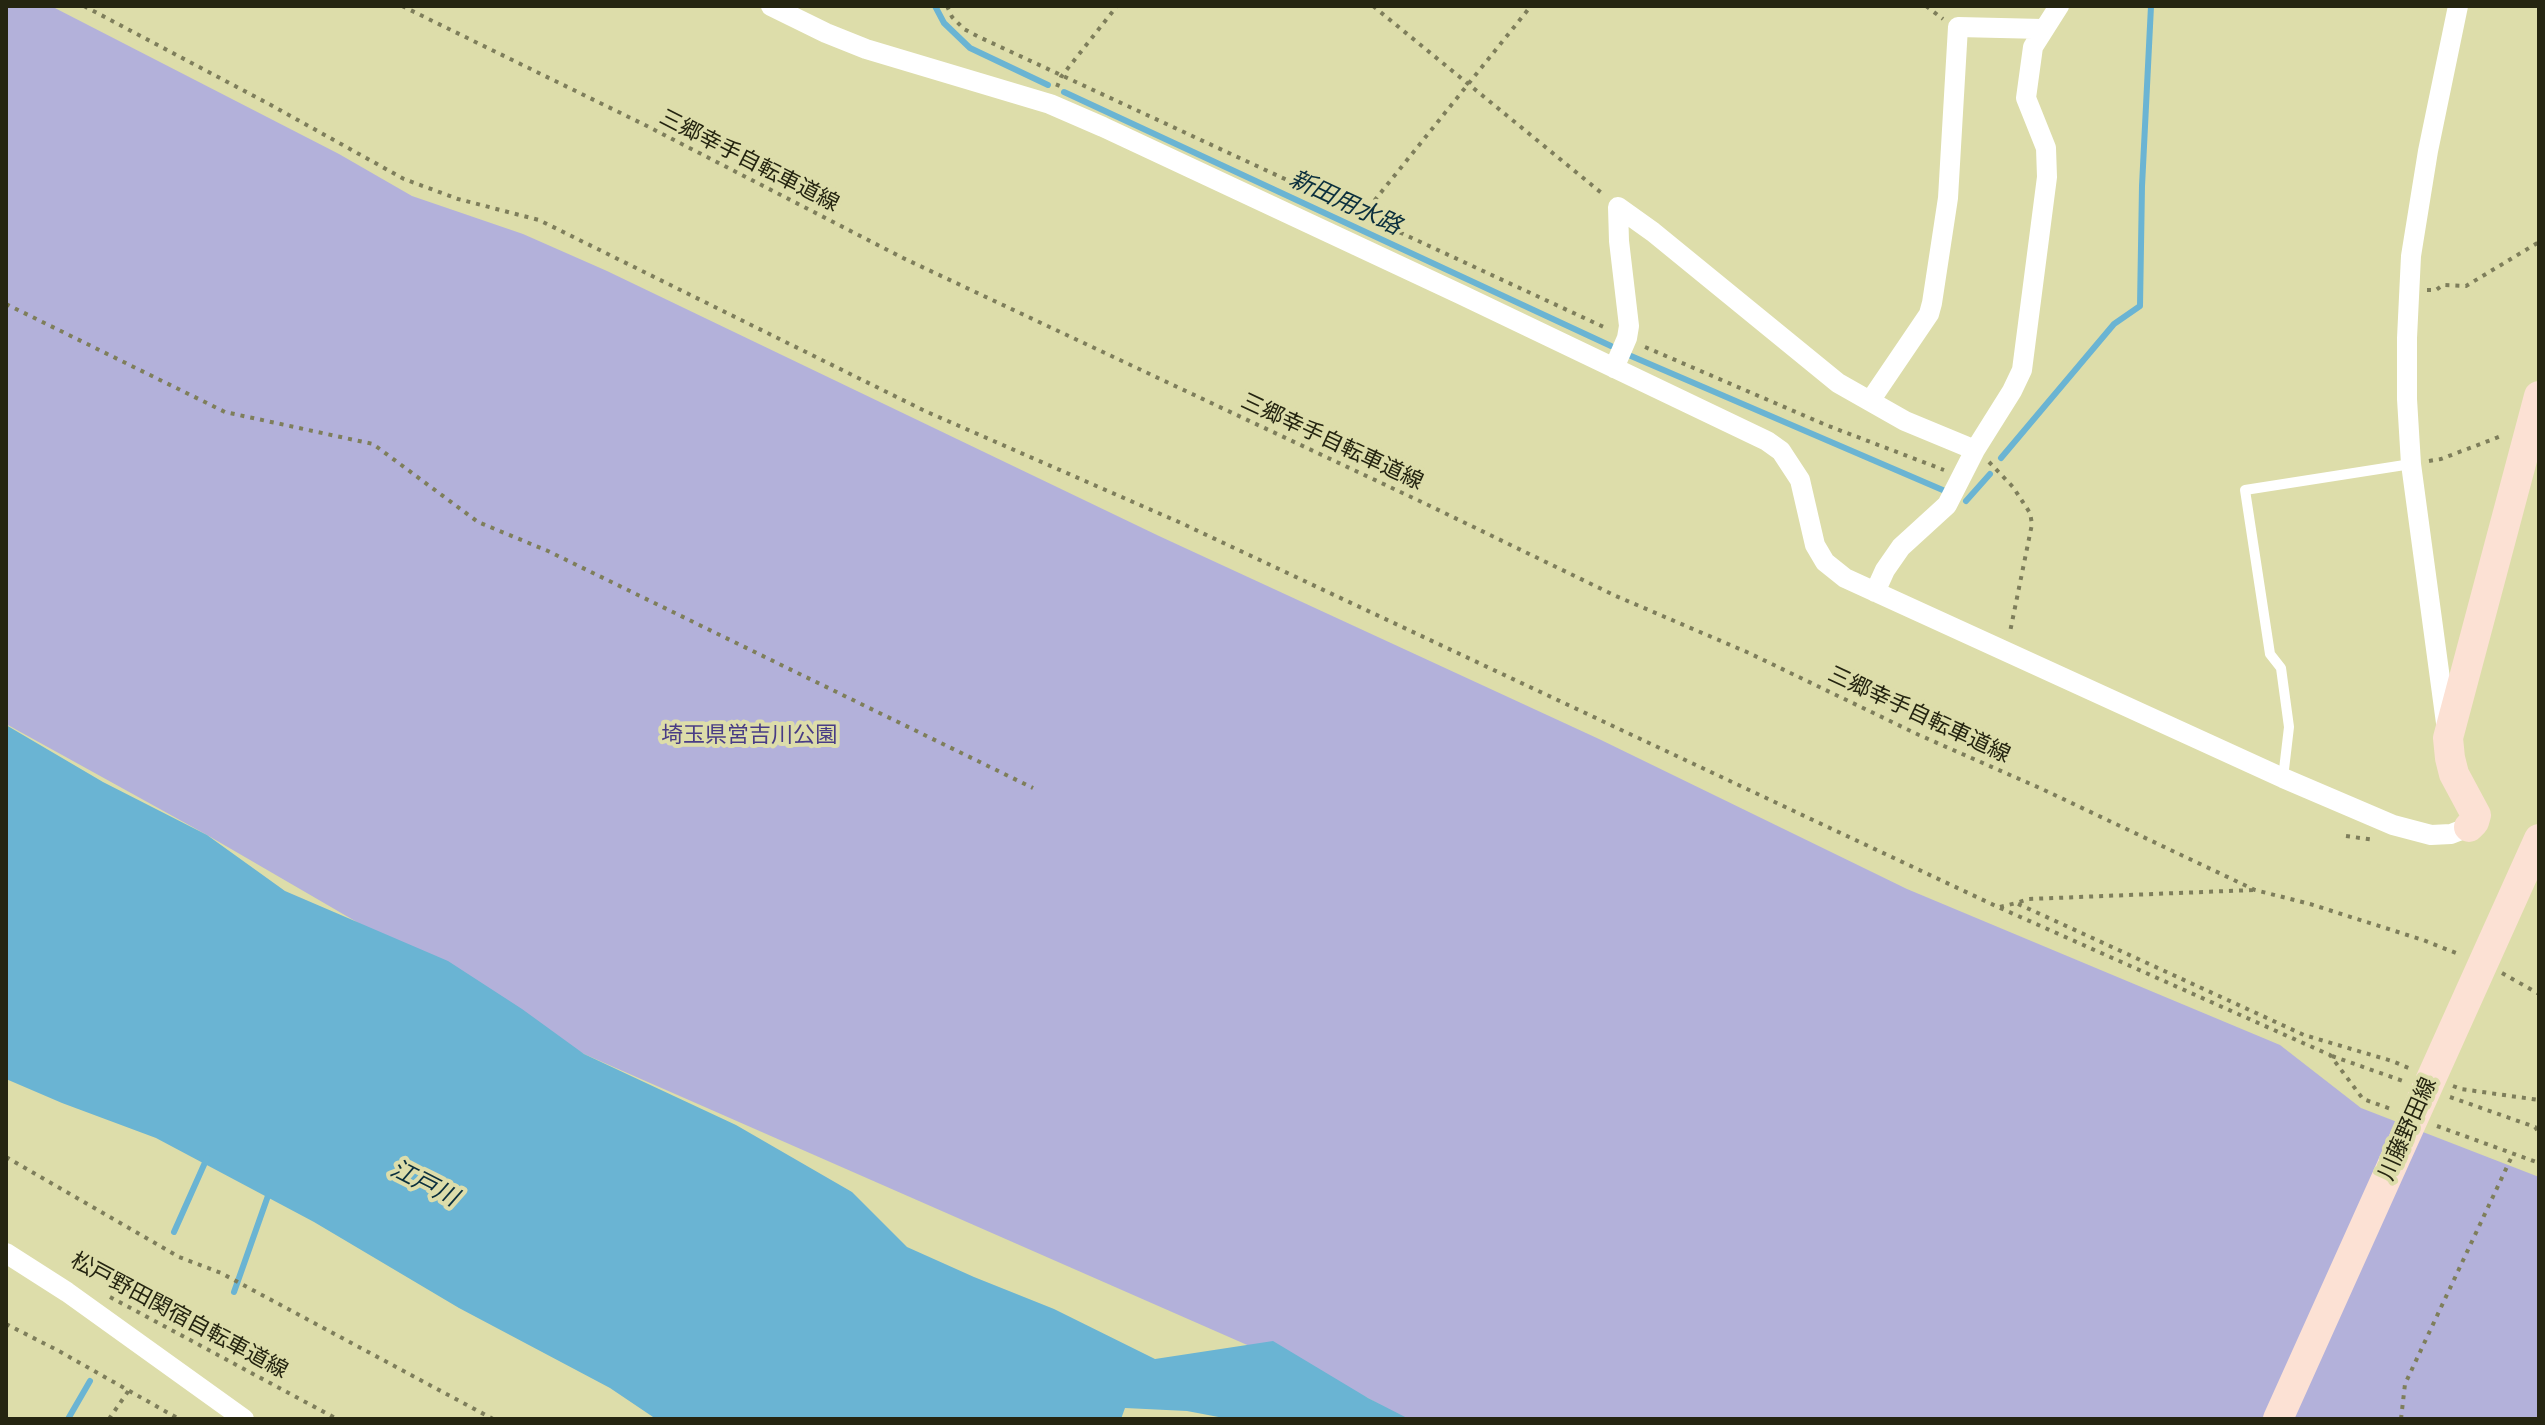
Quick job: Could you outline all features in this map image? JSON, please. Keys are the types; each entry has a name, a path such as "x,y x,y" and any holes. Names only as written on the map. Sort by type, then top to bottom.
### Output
{"main road":[{"path":"2469,827 2476,815 2454,774 2448,738 2539,396"},
{"name":"川藤野田線","path":"2278,1419 2539,839"}],"street":[{"path":"771,6 866,49 1050,104 1155,150 1767,441 1781,451 1800,480 1811,533 1825,562 1845,578 2283,778 2411,831 2443,835 2469,827"},
{"path":"1875,592 1901,547 1947,505 1975,450 2012,391 2025,358 2047,177 2046,148 2035,118 2027,107 2026,98 2033,47 2059,6"},
{"path":"2448,738 2411,464 2407,399 2411,256 2428,151 2458,6"},
{"path":"1870,401 1929,314 1932,303 1948,198 1958,27 2043,29"},
{"path":"1614,368 1629,326 1618,207"},
{"path":"1618,207 1664,240 1838,383 1905,421 1975,450"},
{"path":"6,1253 67,1292 244,1419"}],"lane":[{"path":"2283,778 2289,727 2281,668 2270,654 2245,490 2411,464"}],"path":[{"path":"84,6 404,179 458,199 539,220 925,411 1181,523 1998,907 2330,1055 2363,1099 2404,1114"},
{"name":"三郷幸手自転車道線","path":"402,6 643,124 903,258 1616,596 1749,653 2255,890 2409,935 2468,958"},
{"path":"947,6 952,17 964,29 1061,77 1658,354 1961,477"},
{"path":"1050,104 1061,77 1117,6"},
{"path":"1373,6 1618,207"},
{"path":"1362,216 1531,6"},
{"path":"2409,289 2436,290 2443,285 2466,286 2539,242"},
{"path":"6,304 225,412 373,444 478,522 548,551 1033,788"},
{"path":"2411,464 2441,459 2506,434"},
{"path":"1975,450 2013,487 2030,513 2032,524 2006,650"},
{"name":"三郷幸手自転車道線","path":"1998,907 2029,899 2255,890"},
{"path":"2016,903 2304,1035 2419,1072"},
{"path":"2497,970 2539,994"},
{"path":"2447,1084 2461,1089 2539,1100"},
{"path":"2458,1100 2461,1089"},
{"path":"2431,1124 2539,1163"},
{"path":"2401,1419 2405,1384 2513,1154"},
{"path":"6,1157 179,1257 221,1273 493,1419"},
{"name":"松戸野田関宿自転車道線","path":"99,1291 337,1419"},
{"path":"6,1324 179,1419"},
{"path":"109,1419 129,1390"}],"green space":[{"name":"埼玉県営吉川公園","path":"6,6 51,6 339,154 412,196 523,234 607,271 1159,536 1599,739 1907,889 2280,1045 2361,1108 2539,1177 2539,1419 1405,1419 1368,1398 584,1054 207,835 6,724"}],"water":[{"name":"江戸川","path":"6,725 103,782 207,835 285,891 448,961 584,1054 736,1125 852,1192 907,1247 1054,1309 1155,1359 1273,1341 1409,1419 1229,1419 1187,1411 1125,1408 1121,1419 656,1419 610,1388 459,1308 314,1222 156,1138 6,1079"}],"waterway":[{"name":"新田用水路","path":"935,6 944,23 970,48 1048,85"},
{"path":"2001,458 2114,324 2140,306 2151,6"},
{"name":"新田用水路","path":"1064,92 1611,346"},
{"name":"新田用水路","path":"1631,356 1945,491"},
{"path":"1966,501 1990,474"},
{"path":"174,1232 207,1158"},
{"path":"234,1292 269,1193"},
{"path":"68,1419 90,1381"}]}
